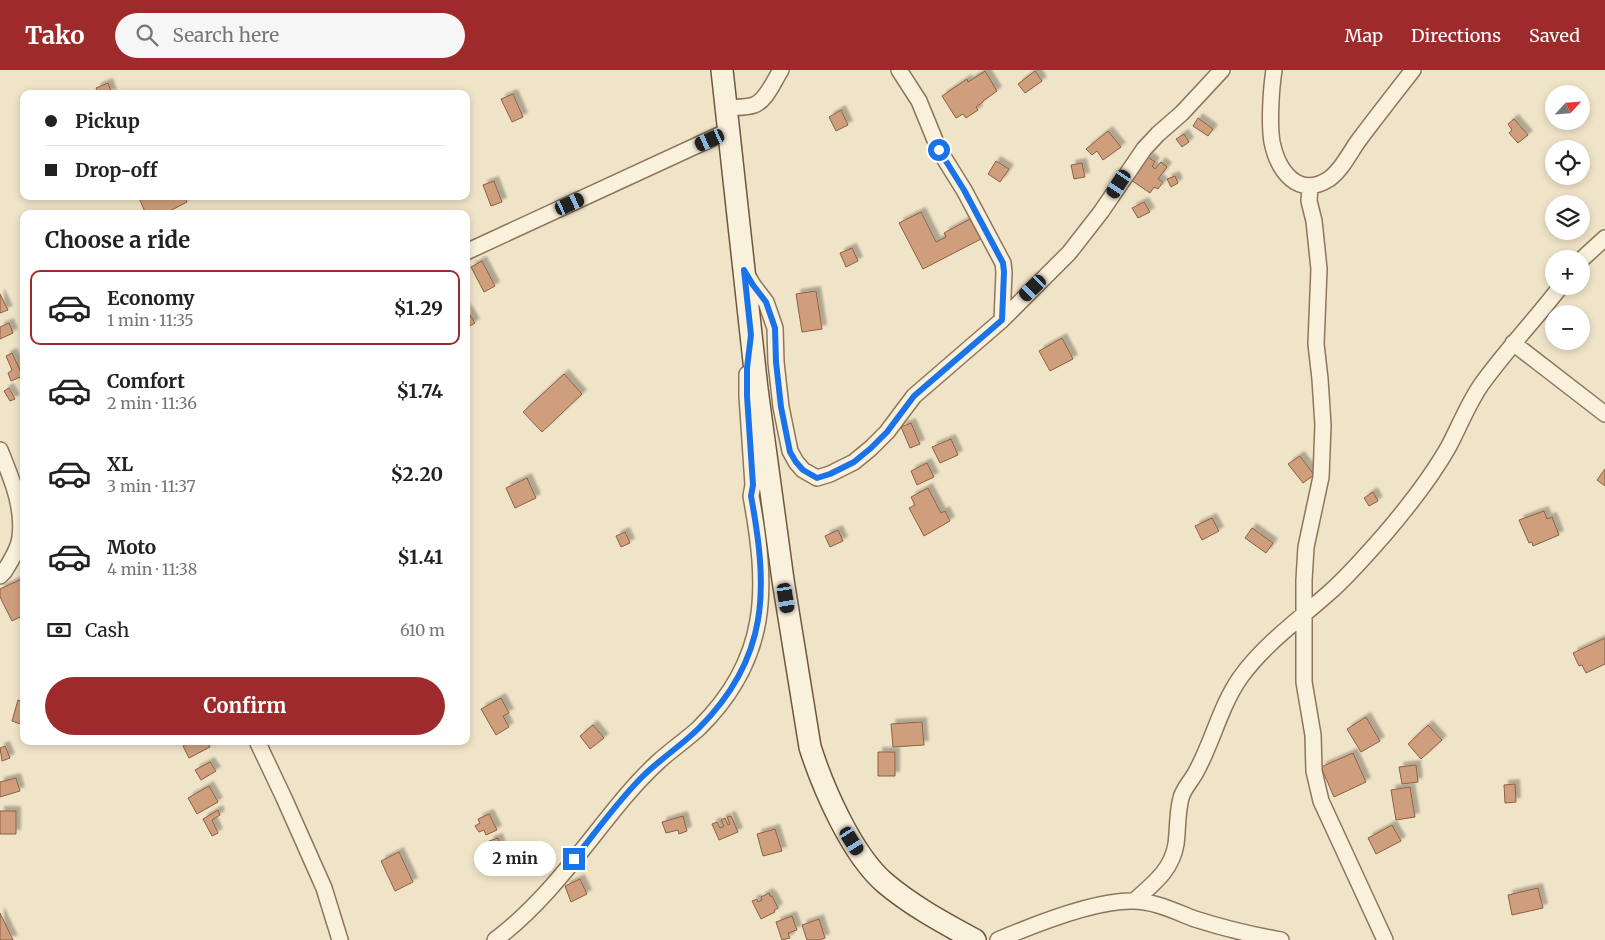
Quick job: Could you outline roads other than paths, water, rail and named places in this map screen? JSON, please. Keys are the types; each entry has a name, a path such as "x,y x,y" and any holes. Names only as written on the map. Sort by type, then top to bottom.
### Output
{"street":[{"path":"722,70 751,335 783,580 810,747 816,768 842,825 862,856 884,882 920,909 975,940"},
{"path":"725,108 754,106 765,96 781,70"},
{"path":"899,70 918,101 939,150 964,190 1003,263 1002,320"},
{"path":"744,270 766,302 775,328 776,362 781,407 790,452 803,470 817,478 830,474 854,462 871,448 887,432 914,396 1002,320 1069,253 1101,212 1144,149 1182,113 1222,70"},
{"path":"1274,70 1271,114 1272,141 1276,156 1284,172 1300,186 1310,186 1331,178 1413,70"},
{"path":"470,250 728,131"},
{"path":"1310,186 1309,201 1314,221 1318,269 1316,344 1323,425 1321,477 1306,547 1304,580 1304,682 1313,735 1314,771 1320,801 1385,940"},
{"path":"1590,252 1605,238"},
{"path":"1134,900 1161,877 1173,856 1181,796 1196,772 1228,697 1241,676 1305,612 1332,590 1363,558 1427,483 1481,386 1513,343 1553,295"},
{"path":"495,940 522,919 551,888 641,778 699,728 731,689 749,657 754,642 760,602 761,565 751,496 753,485 747,368 751,335"},
{"path":"1513,343 1605,414"},
{"path":"0,450 11,478 20,518 20,538 3,570"},
{"path":"3,570 20,562"},
{"path":"259,745 324,888 340,940"},
{"path":"998,940 1043,922 1090,908 1134,900 1165,907 1230,929 1281,940"}]}
